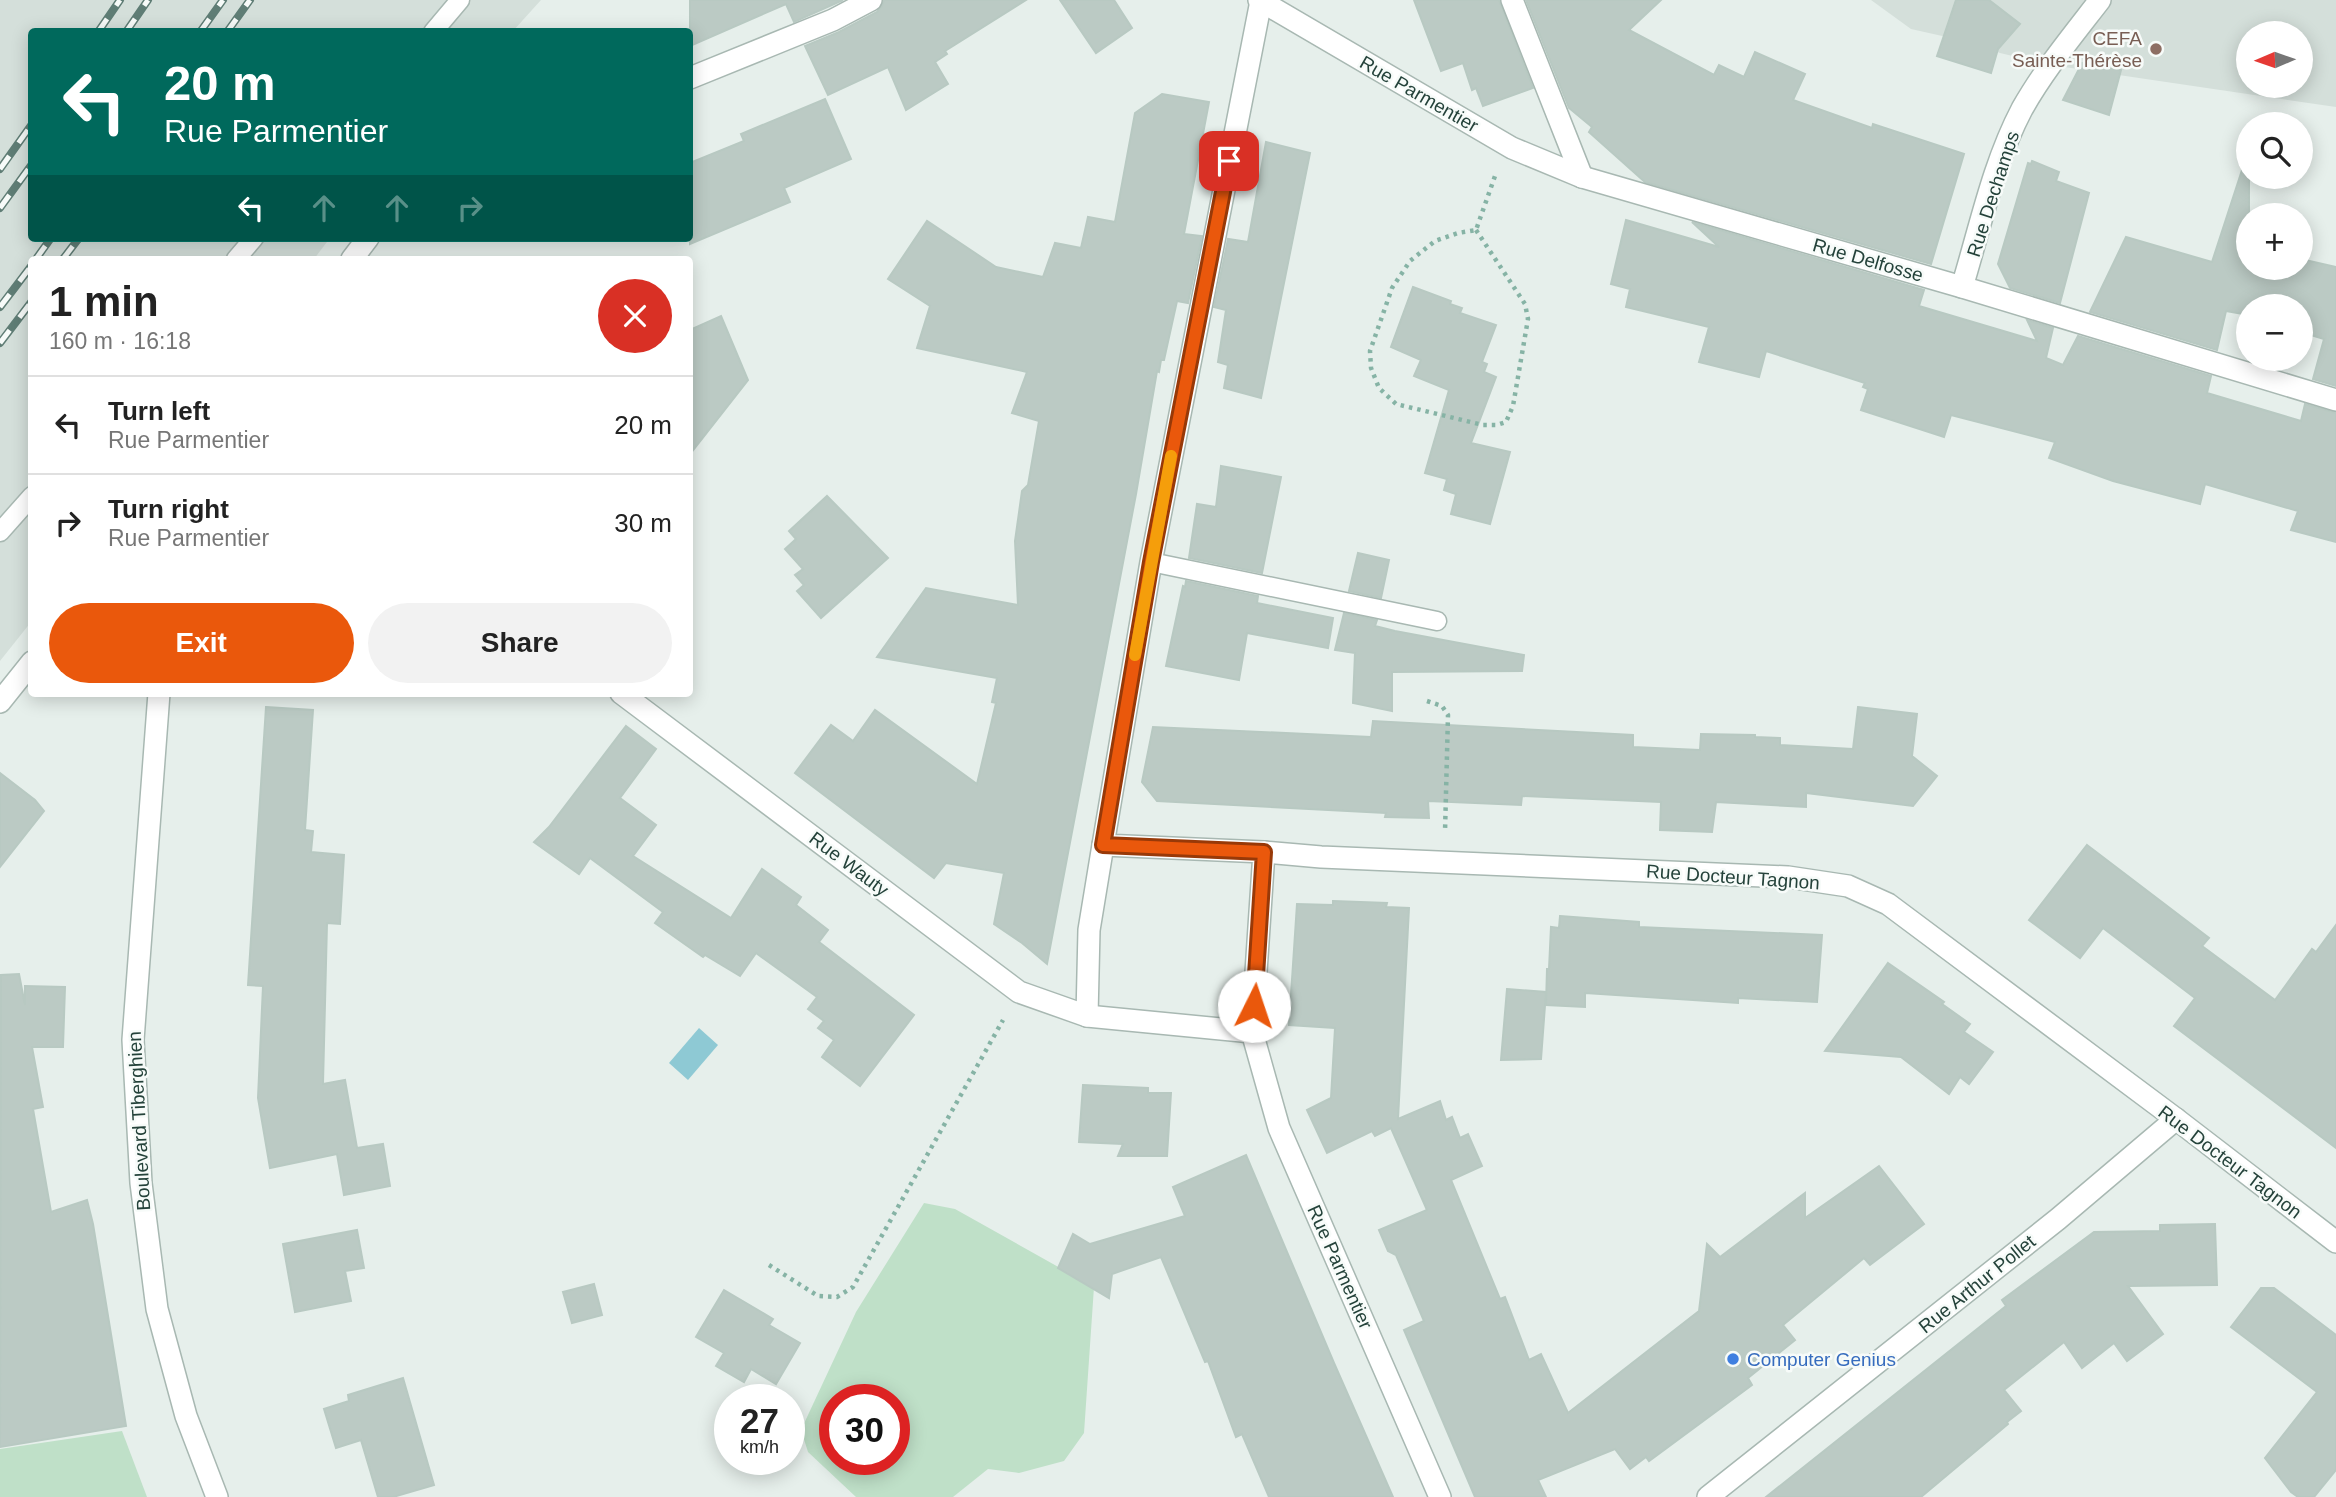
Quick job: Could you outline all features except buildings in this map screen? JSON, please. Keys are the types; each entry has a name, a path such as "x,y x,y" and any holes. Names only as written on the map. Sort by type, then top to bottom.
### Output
{"street":[{"path":"693,77 833,20 872,0"},
{"path":"1512,0 1582,177"},
{"name":"Rue Dechamps","path":"1962,287 2000,161 2022,110 2051,65 2100,0"},
{"name":"Rue Parmentier","path":"1087,1016 1089,930 1151,562 1260,1 1511,148 1582,177"},
{"name":"Rue Delfosse","path":"1582,177 1962,287 2336,400"},
{"path":"354,256 365,242"},
{"path":"0,702 28,667"},
{"name":"Boulevard Tiberghien","path":"159,697 132,1040 141,1183 157,1309 186,1416 217,1497"},
{"name":"Rue Wauty","path":"626,697 1018,992 1087,1016"},
{"path":"1103,845 1264,852"},
{"name":"Rue Parmentier","path":"1264,852 1252,1032 1279,1128 1440,1497"},
{"name":"Rue Docteur Tagnon","path":"1264,852 1321,857 1788,877 1848,886 1888,904 2336,1242"},
{"path":"1087,1016 1252,1032"},
{"name":"Rue Arthur Pollet","path":"1708,1497 2058,1219 2176,1119"}],"lane":[{"path":"436,28 460,0"},
{"path":"239,256 251,242"},
{"path":"0,532 28,500"},
{"path":"1151,562 1437,621"}],"path":[{"path":"1476,230 1494,178 1511,148"},
{"path":"1476,230 1525,304 1528,319 1513,406 1506,422 1497,425 1483,425 1396,404 1379,388 1371,368 1370,351 1392,288 1410,261 1436,241 1476,230"},
{"path":"1427,701 1442,706 1450,725 1444,861"},
{"path":"769,1265 818,1296 837,1297 853,1287 1018,992"}],"shaded area":[{"path":"0,0 541,0 516,28 28,28 28,242 327,242 316,256 28,256 28,626 0,661"},
{"name":"CEFA Sainte-Thérèse","path":"1871,0 2336,0 2336,107 2275,98 2314,98 2314,21 2236,21 2236,92 2051,65 2000,53 1978,44 1911,29"}],"green space":[{"path":"924,1203 955,1209 1094,1287 1084,1433 1064,1461 1019,1473 988,1469 953,1497 856,1497 833,1475 910,1475 910,1384 822,1384 856,1312"},
{"path":"819,1391 819,1462 808,1452 805,1421"},
{"path":"122,1431 147,1497 0,1497 0,1449"}],"water":[{"path":"699,1028 718,1045 688,1080 669,1063"}],"railway":[{"path":"101,28 120,0"},
{"path":"129,28 148,0"},
{"path":"203,28 223,0"},
{"path":"230,28 250,0"},
{"path":"0,169 28,130"},
{"path":"0,208 28,170"},
{"path":"38,256 48,242"},
{"path":"65,256 76,242"},
{"path":"0,307 28,270"},
{"path":"0,343 28,306"}],"slow traffic":[{"path":"1135,655 1171,456"}],"place":[{"name":"CEFA Sainte-Thérèse","path":"2156,49"},
{"name":"Computer Genius","path":"1733,1359"}],"route":[{"path":"1229,161 1151,562 1103,845 1264,852 1254,1006"}]}
